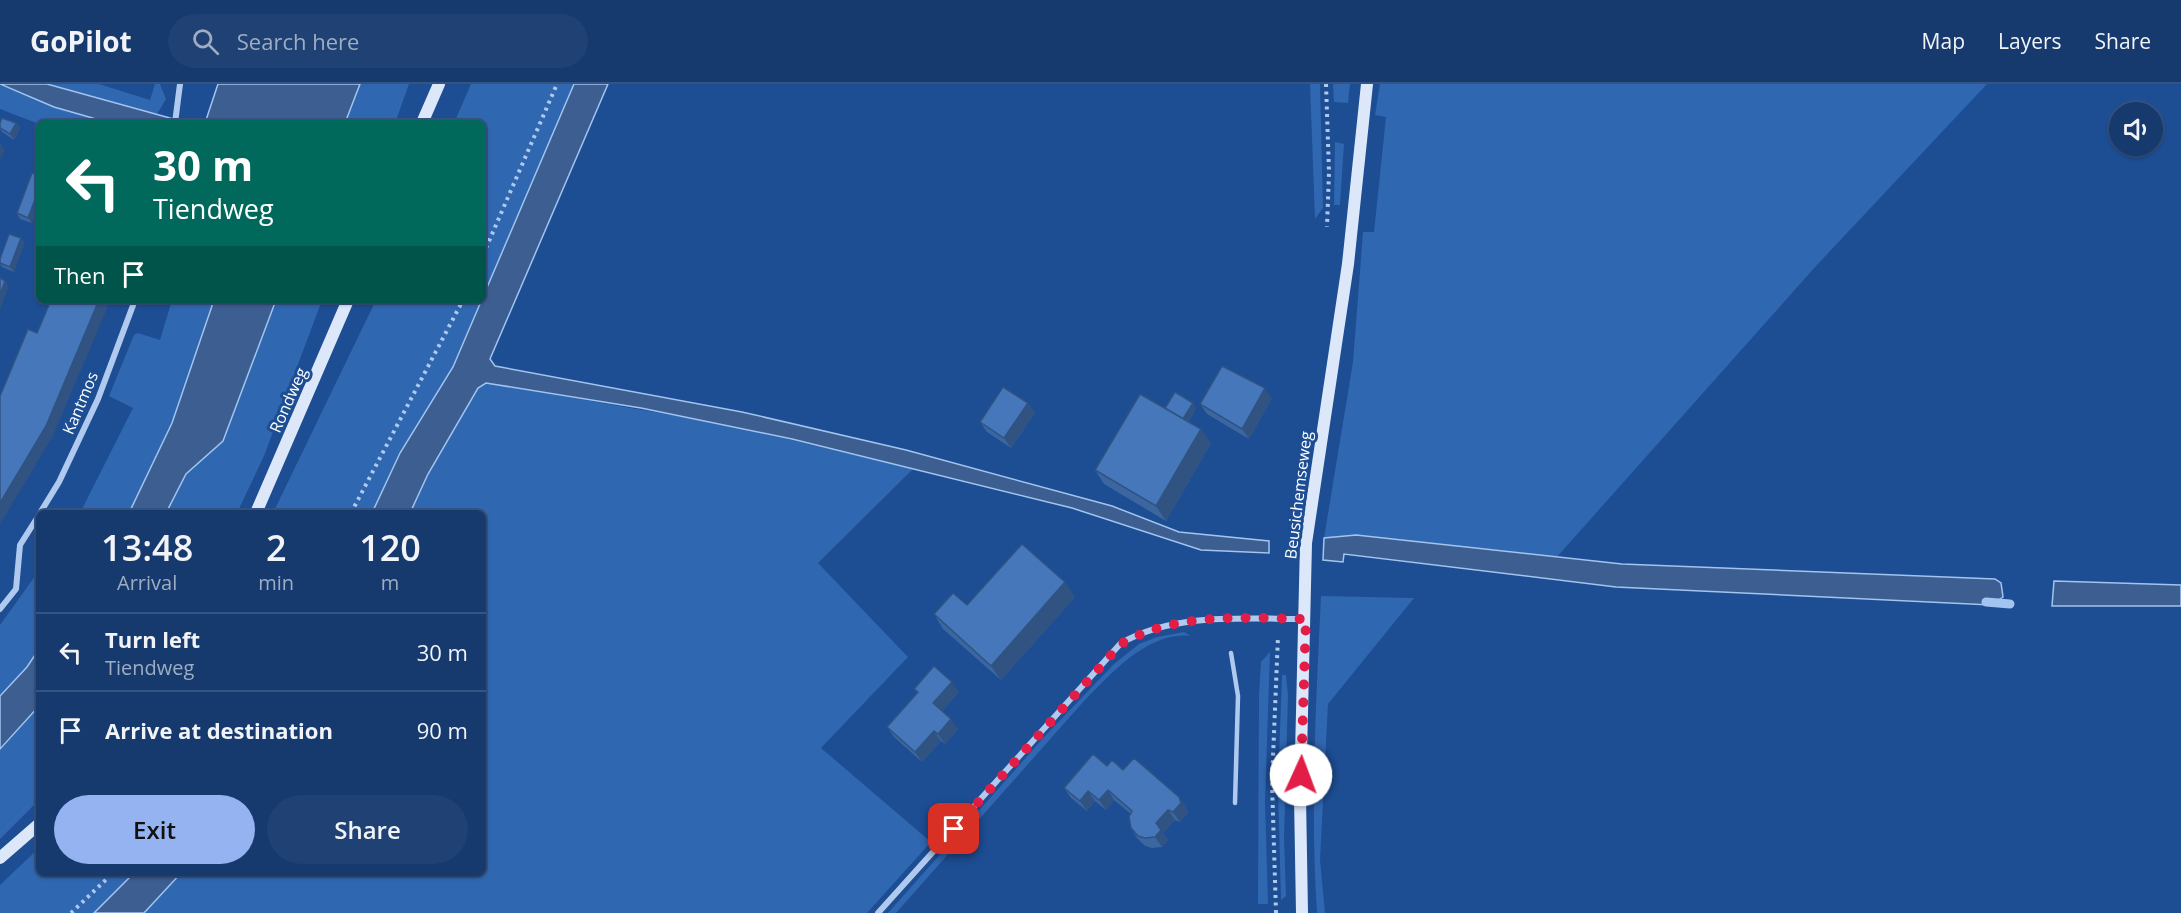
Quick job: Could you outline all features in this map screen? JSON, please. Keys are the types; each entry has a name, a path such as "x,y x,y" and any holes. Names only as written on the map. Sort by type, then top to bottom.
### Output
{"street":[{"path":"175,120 180,84"},
{"path":"423,120 439,84"},
{"name":"Beusichemseweg","path":"1302,913 1299,878 1306,543 1348,264 1367,84"},
{"name":"Kantmos","path":"42,510 59,482 98,399 134,303"},
{"name":"Rondweg","path":"257,510 347,303"},
{"name":"Kantmos","path":"0,609 16,590 20,545 36,520"},
{"path":"878,913 1121,644 1144,630 1172,624 1224,619 1306,619"},
{"path":"0,858 36,827"}],"lane":[{"path":"1231,653 1238,696 1234,804"}],"path":[{"path":"486,248 556,84"},
{"path":"1326,84 1329,172 1327,230"},
{"path":"353,510 461,303"},
{"path":"1276,913 1272,782 1278,618"},
{"path":"71,913 110,876"}],"shaded area":[{"path":"0,84 47,84 177,120 100,120 54,107"},
{"path":"47,84 99,84 150,100 155,84 160,84 166,99 157,114"},
{"path":"218,84 360,84 346,120 206,120"},
{"path":"360,84 409,84 396,120 346,120"},
{"path":"471,84 574,84 486,290 486,120 455,120"},
{"path":"574,84 608,84 490,359 495,366 742,412 906,450 1112,506 1179,532 1269,541 1269,553 1201,550 1072,508 792,439 641,408 486,383 478,388 428,474 411,510 373,510 400,453 453,367 480,303 486,303 486,290"},
{"path":"1310,84 1320,84 1323,208 1315,219"},
{"path":"1333,84 1350,84 1348,103 1334,102"},
{"path":"1380,84 1987,84 1816,266 1556,558 1356,535 1324,538 1353,362 1363,232 1374,232 1386,117 1375,115"},
{"path":"0,85 54,107 100,120 36,120 36,123 0,109"},
{"path":"1335,142 1344,144 1340,205 1334,205"},
{"path":"171,303 213,303 172,423 130,510 82,510 133,408 109,396 134,335 138,333 160,340"},
{"path":"213,303 275,303 223,441 186,474 168,510 130,510 172,423"},
{"path":"275,303 321,303 264,456 238,510 168,510 186,474 223,441"},
{"path":"375,303 481,303 453,367 400,453 373,510 274,510"},
{"path":"486,383 729,425 913,469 818,563 908,657 821,748 931,842 867,913 144,913 178,876 486,876 486,510 411,510 428,474 478,388"},
{"path":"1356,535 1622,564 1995,579 2001,583 2003,597 1991,605 1616,587 1344,554 1343,562 1323,560 1324,538"},
{"path":"36,575 36,654 27,667 0,696 0,625"},
{"path":"2054,581 2181,585 2181,606 2052,606"},
{"path":"1321,596 1414,598 1328,704 1320,860 1325,913 1317,913 1314,794"},
{"path":"1184,632 1191,636 1175,636 1160,640 1145,647 1118,667 1084,701 896,913 888,913 1045,736 1114,664 1139,644 1157,637"},
{"path":"1270,652 1265,801 1268,904 1258,904 1259,696 1261,662"},
{"path":"36,654 36,709 0,749 0,696 27,667"},
{"path":"1282,675 1286,675 1288,695 1284,839 1286,896 1281,900 1278,786"},
{"path":"36,709 36,803 0,839 0,749"},
{"path":"36,851 36,876 131,876 94,913 0,913 0,885"},
{"path":"131,876 178,876 144,913 94,913"}],"building":[{"path":"2,118 16,123 10,134 0,128"},
{"path":"32,173 36,174 36,197 28,218 17,213"},
{"path":"9,234 21,238 10,267 0,263"},
{"path":"0,278 5,281 0,295"},
{"path":"50,303 98,303 46,426 0,503 0,396 28,329 37,333"},
{"path":"1222,366 1265,388 1242,429 1200,404"},
{"path":"1003,387 1028,403 1004,438 980,422"},
{"path":"1175,392 1193,403 1183,419 1165,408"},
{"path":"1140,394 1201,429 1156,506 1095,470"},
{"path":"1022,544 1065,582 991,666 934,614 953,593 967,605"},
{"path":"934,666 952,682 933,703 951,719 938,734 934,731 915,752 887,727 918,692 914,689"},
{"path":"1093,754 1107,766 1112,760 1123,770 1134,758 1179,797 1181,803 1173,812 1168,810 1156,823 1161,830 1155,837 1138,836 1131,828 1129,817 1132,811 1108,790 1099,800 1088,791 1080,801 1064,788"}],"waterway":[{"path":"1986,602 2010,604"}],"route":[{"path":"954,829 1104,660 1121,644 1144,630 1172,624 1224,619 1306,619 1301,775"}]}
